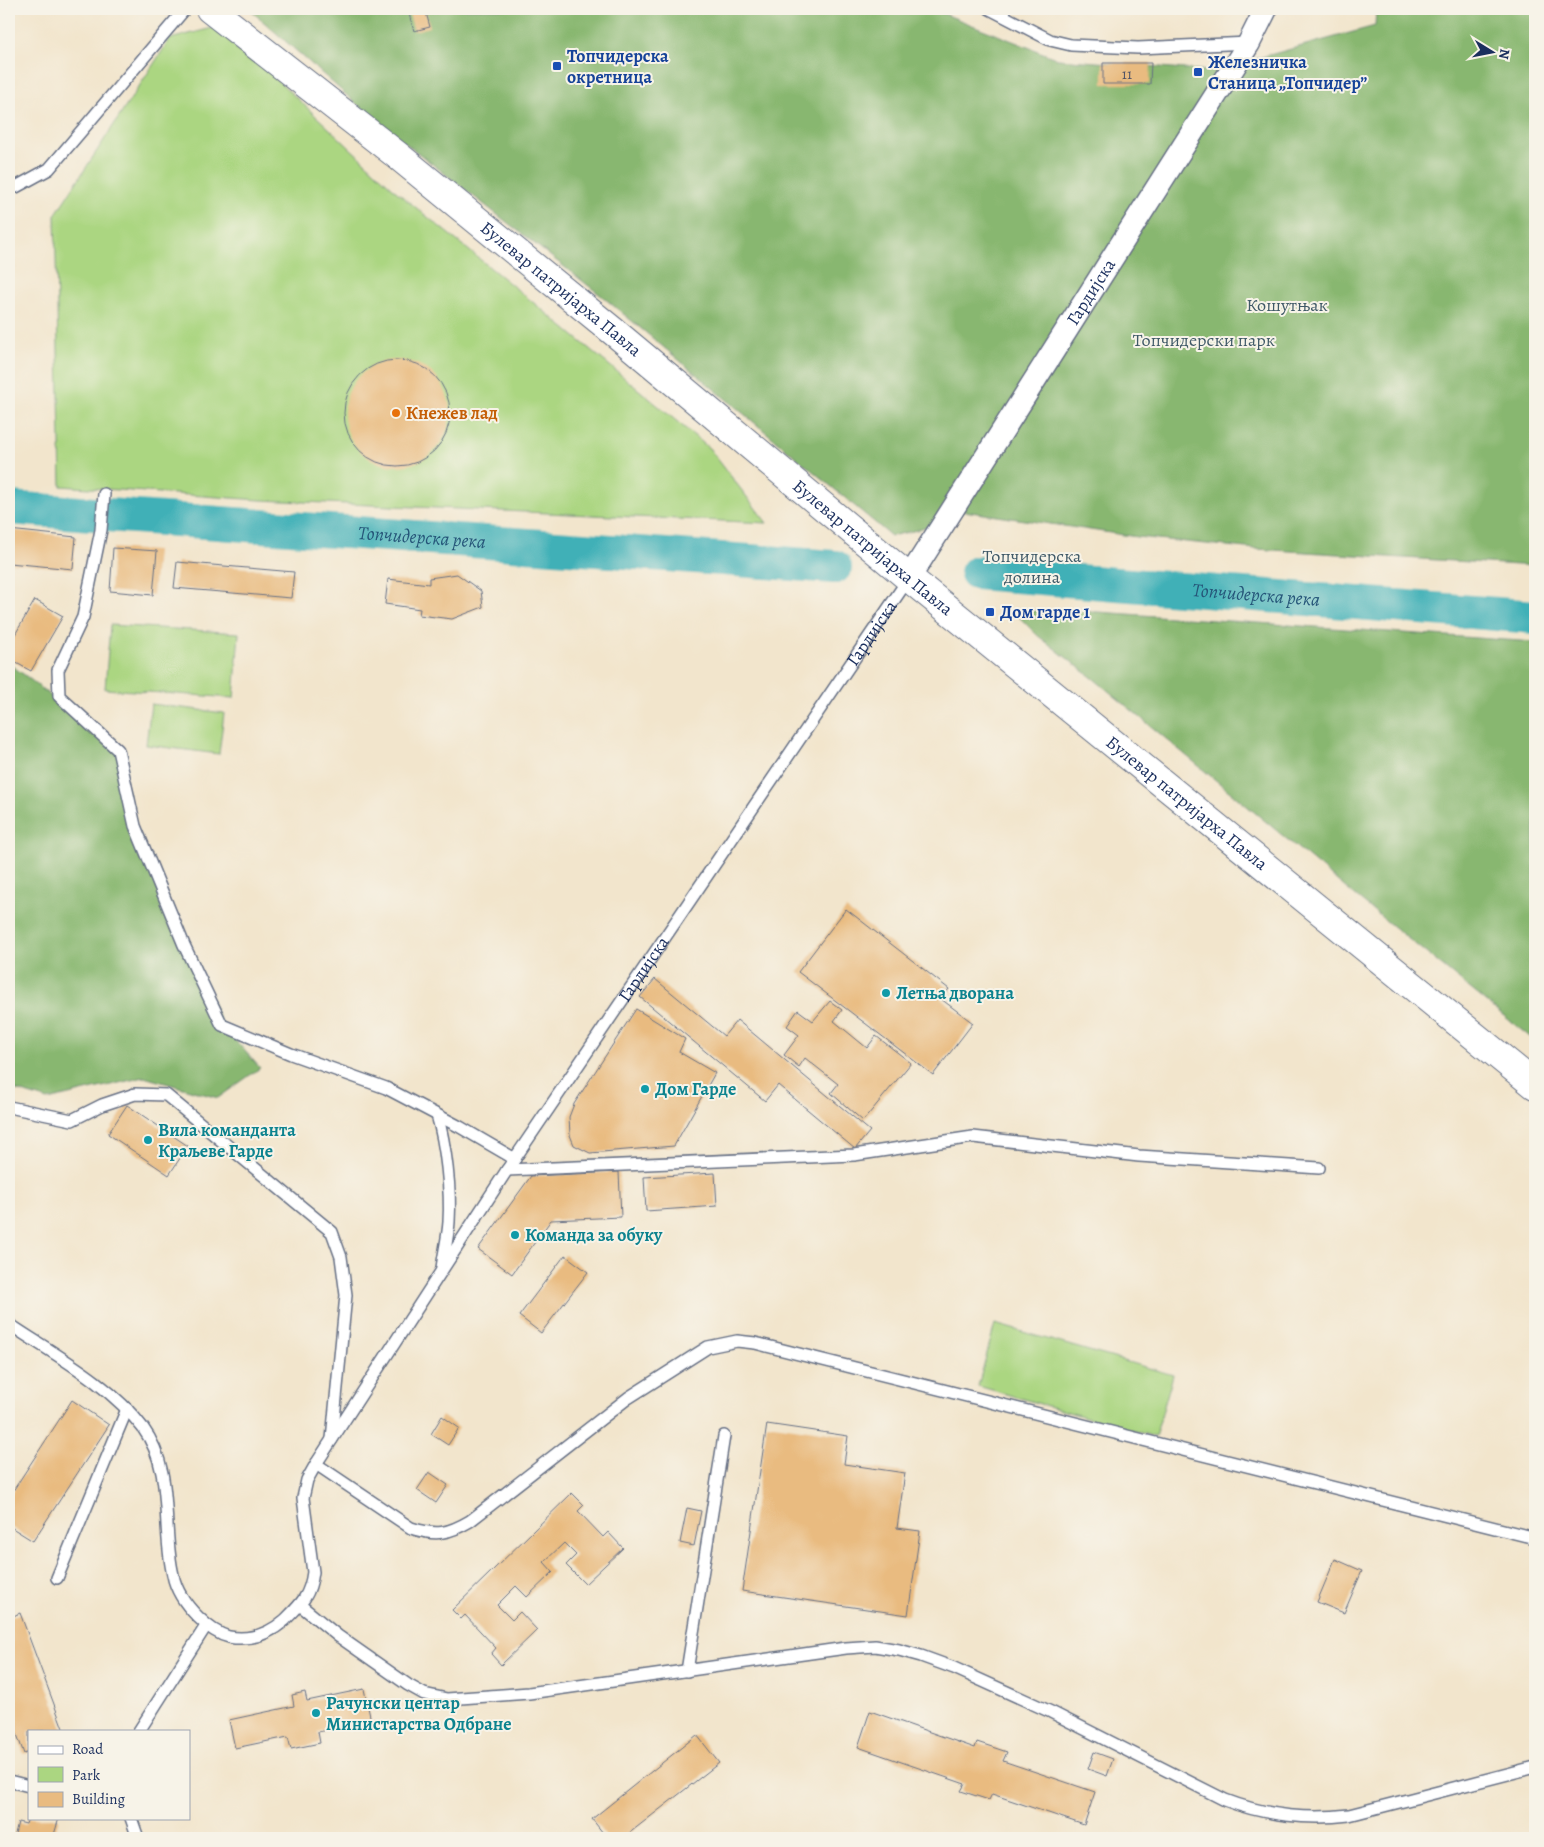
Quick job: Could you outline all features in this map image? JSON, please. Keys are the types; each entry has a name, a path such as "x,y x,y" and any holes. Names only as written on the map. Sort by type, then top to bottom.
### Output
{"main road":[{"name":"Булевар патријарха Павла","path":"210,9 412,168 626,342 909,578 1535,1085"}],"street":[{"name":"Гардијска","path":"909,578 1249,43 1266,9"}],"lane":[{"path":"9,187 16,188 49,169 185,9"},
{"path":"990,9 1050,40 1071,45 1138,48 1249,43"},
{"path":"104,494 101,530 83,617 58,670 59,696 118,750 135,826 184,945 222,1025 291,1054 386,1088 515,1160"},
{"name":"Гардијска","path":"300,1605 309,1592 313,1572 305,1519 304,1489 316,1464 508,1170 909,578"},
{"path":"9,1107 72,1120 102,1105 135,1094 166,1095 332,1232 341,1257 346,1296 332,1440"},
{"path":"437,1115 442,1134 447,1172 449,1222 441,1272"},
{"path":"508,1170 854,1155 973,1137 1139,1156 1319,1168"},
{"path":"9,1324 94,1380 127,1409 153,1443 161,1462 166,1495 173,1576 180,1593 192,1611 206,1626 226,1636 248,1638 263,1635 300,1605 338,1636 408,1685 434,1697 447,1698 528,1693 846,1648 874,1646 921,1656 984,1681 1244,1808 1284,1815 1318,1818 1349,1816 1535,1767"},
{"path":"316,1464 411,1528 430,1533 444,1533 470,1521 628,1398 708,1347 722,1342 737,1341 755,1343 1535,1538"},
{"path":"57,1578 127,1409"},
{"path":"687,1671 724,1436"},
{"path":"140,1730 206,1626"},
{"path":"9,1780 28,1786"},
{"path":"133,1820 138,1838"}],"green space":[{"name":"Кошутњак","path":"249,9 932,9 1058,59 1211,71 1375,26 1376,9 1535,9 1535,566 1256,549 1137,537 964,511 917,530 891,536 603,297 368,114"},
{"path":"220,26 398,193 709,448 767,523 260,500 61,486 55,215 170,39"},
{"path":"1012,610 1098,612 1535,642 1535,1041 1359,899 1094,679 1037,635"},
{"path":"110,625 239,633 234,698 105,689"},
{"path":"9,664 118,750 135,826 222,1025 260,1068 218,1098 144,1077 48,1100 9,1088"},
{"path":"151,704 224,713 219,754 146,745"},
{"path":"995,1324 1173,1375 1155,1437 978,1386"}],"building":[{"path":"425,9 430,27 414,31 409,14"},
{"path":"1103,63 1151,63 1150,84 1103,84"},
{"name":"Кнежев лад","path":"397,360 417,364 435,375 446,393 450,413 446,433 435,451 417,462 397,466 377,462 359,451 348,433 344,413 348,393 359,375 377,364"},
{"path":"9,530 76,537 73,569 9,563"},
{"path":"113,548 157,551 153,595 110,591"},
{"path":"177,562 294,572 291,598 174,588"},
{"path":"457,574 481,591 483,607 452,619 419,615 420,609 385,604 388,579 429,584 429,578"},
{"path":"35,600 63,616 31,671 9,659 9,645"},
{"name":"Летња дворана","path":"846,909 949,989 941,999 973,1023 933,1075 798,972"},
{"path":"655,979 724,1036 737,1020 870,1131 855,1149 778,1085 765,1101 640,997"},
{"path":"830,1001 842,1010 834,1021 867,1048 876,1036 911,1063 863,1121 831,1093 838,1084 805,1058 799,1067 784,1055 799,1035 787,1026 798,1010 813,1021"},
{"name":"Дом Гарде","path":"636,1009 685,1039 679,1052 715,1073 674,1146 590,1153 574,1145 570,1135 569,1117 574,1104"},
{"name":"Вила команданта Краљеве Гарде","path":"127,1105 188,1146 169,1175 108,1134"},
{"name":"Команда за обуку","path":"619,1172 621,1217 551,1220 512,1274 478,1249 531,1176"},
{"path":"715,1173 717,1206 646,1211 644,1177"},
{"path":"565,1255 588,1272 541,1333 519,1316"},
{"path":"72,1400 109,1425 33,1541 9,1526 9,1497"},
{"path":"442,1416 459,1428 448,1445 431,1434"},
{"path":"767,1424 848,1436 844,1464 905,1473 897,1528 920,1531 908,1615 742,1591"},
{"path":"429,1472 448,1485 436,1503 417,1490"},
{"path":"572,1493 584,1505 578,1511 603,1537 608,1532 623,1548 585,1584 566,1565 576,1555 564,1543 544,1562 553,1572 527,1597 516,1586 497,1605 512,1620 520,1612 537,1630 501,1665 491,1654 496,1648 465,1615 461,1619 452,1610"},
{"path":"687,1508 701,1511 694,1546 680,1543"},
{"path":"1335,1559 1362,1571 1344,1613 1317,1602"},
{"path":"20,1613 64,1730 28,1730 28,1752 24,1754 9,1712 9,1618"},
{"name":"Рачунски центар Министарства Одбране","path":"364,1689 371,1721 318,1732 320,1743 291,1749 288,1737 235,1748 229,1720 294,1706 292,1695 305,1692 307,1701"},
{"path":"870,1711 975,1748 977,1742 1007,1752 1003,1761 1095,1792 1084,1825 992,1794 989,1800 961,1791 965,1784 858,1747"},
{"path":"697,1735 719,1763 623,1838 607,1838 592,1819"},
{"path":"1094,1752 1113,1759 1107,1776 1088,1769"},
{"path":"28,1818 28,1820 58,1820 53,1838 14,1838 18,1822 26,1824"}],"waterway":[{"name":"Топчидерска река","path":"9,508 835,567"},
{"name":"Топчидерска река","path":"977,573 1535,617"}],"place":[{"name":"Топчидерска окретница","path":"557,66"},
{"name":"Железничка Станица „Топчидер”","path":"1198,72"},
{"name":"Кнежев лад","path":"396,413"},
{"name":"Дом гарде 1","path":"990,612"},
{"name":"Летња дворана","path":"886,993"},
{"name":"Дом Гарде","path":"645,1089"},
{"name":"Вила команданта Краљеве Гарде","path":"148,1140"},
{"name":"Команда за обуку","path":"515,1235"},
{"name":"Рачунски центар Министарства Одбране","path":"316,1713"}],"park label":[{"name":"Топчидерски парк","path":"1204,340"},
{"name":"Топчидерска долина","path":"1032,566"}]}
